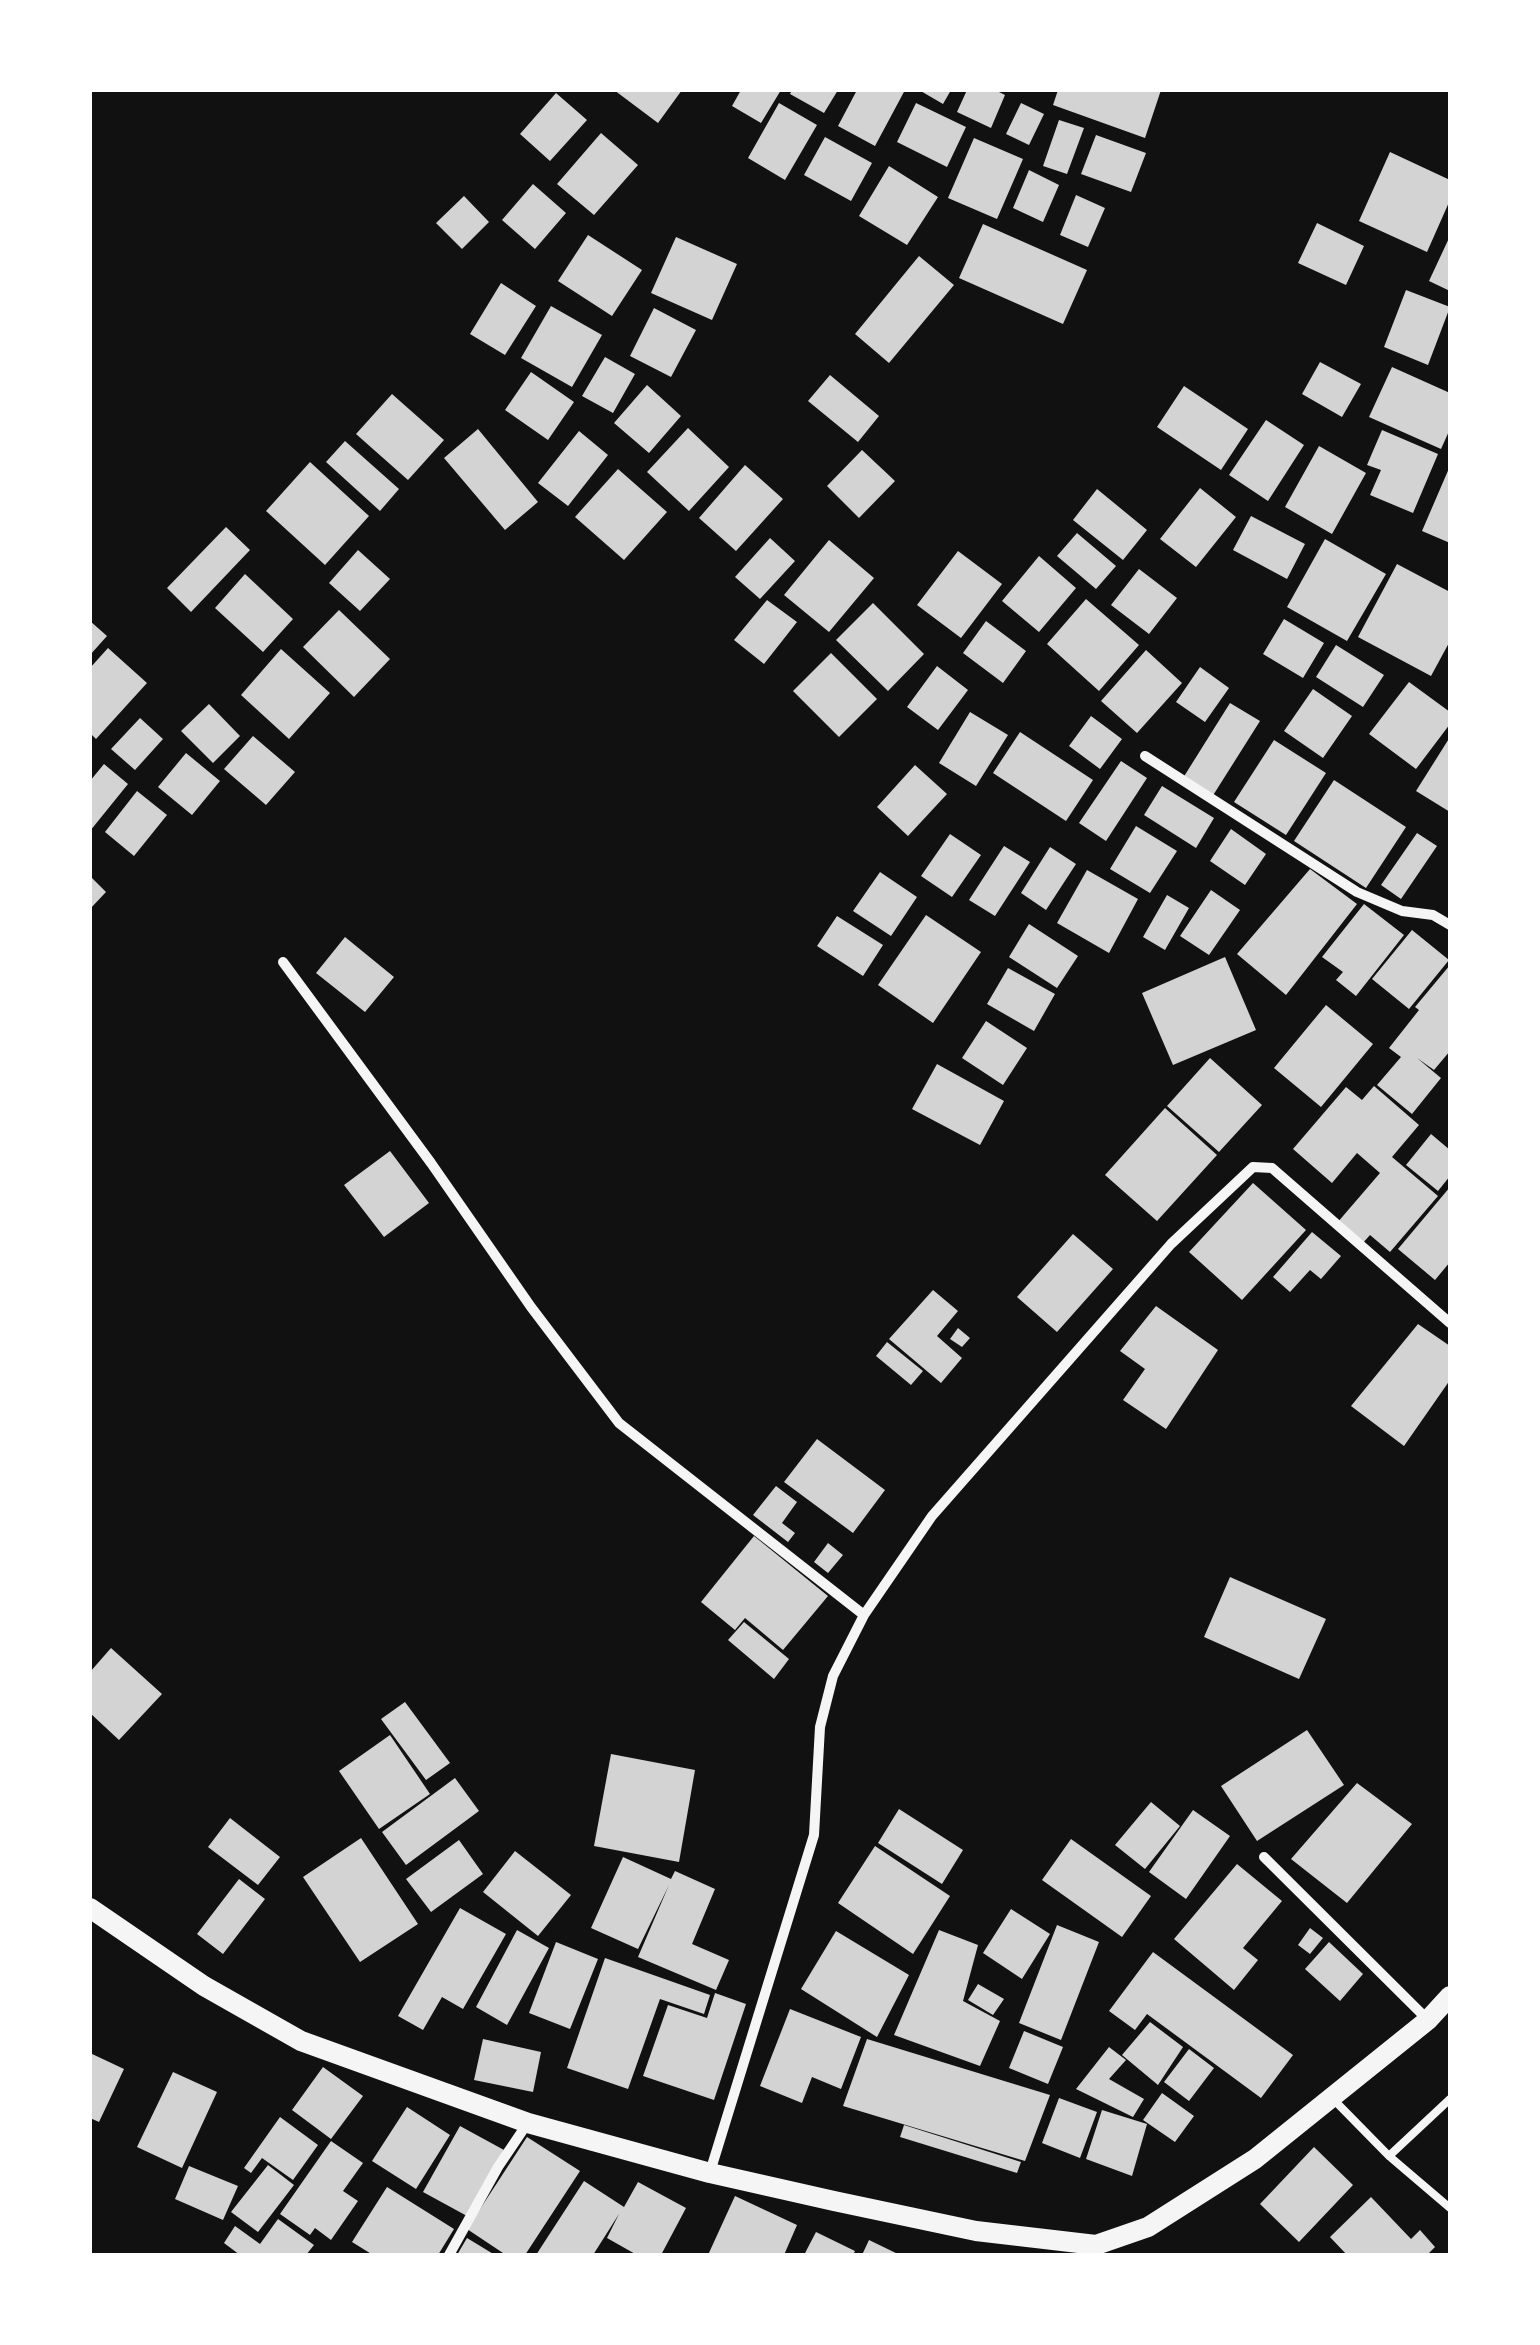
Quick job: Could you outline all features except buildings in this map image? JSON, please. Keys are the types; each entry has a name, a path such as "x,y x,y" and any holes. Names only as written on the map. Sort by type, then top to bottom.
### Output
{"main road":[{"path":"90,1908 204,1986 301,2041 528,2123 710,2173 976,2231 1060,2247 1100,2250 1148,2227 1255,2159 1428,2020 1450,1996"}],"street":[{"path":"1145,756 1356,892 1402,911 1433,915 1450,925"},
{"path":"284,962 619,1423 864,1615"},
{"path":"710,2173 814,1835 820,1726 833,1676 864,1615 932,1516 1171,1244 1254,1167 1272,1168 1450,1323"},
{"path":"1264,1857 1428,2020"},
{"path":"449,2255 498,2167 528,2123"}],"lane":[{"path":"1332,2098 1388,2156 1450,2208"},
{"path":"1388,2156 1450,2098"}]}
